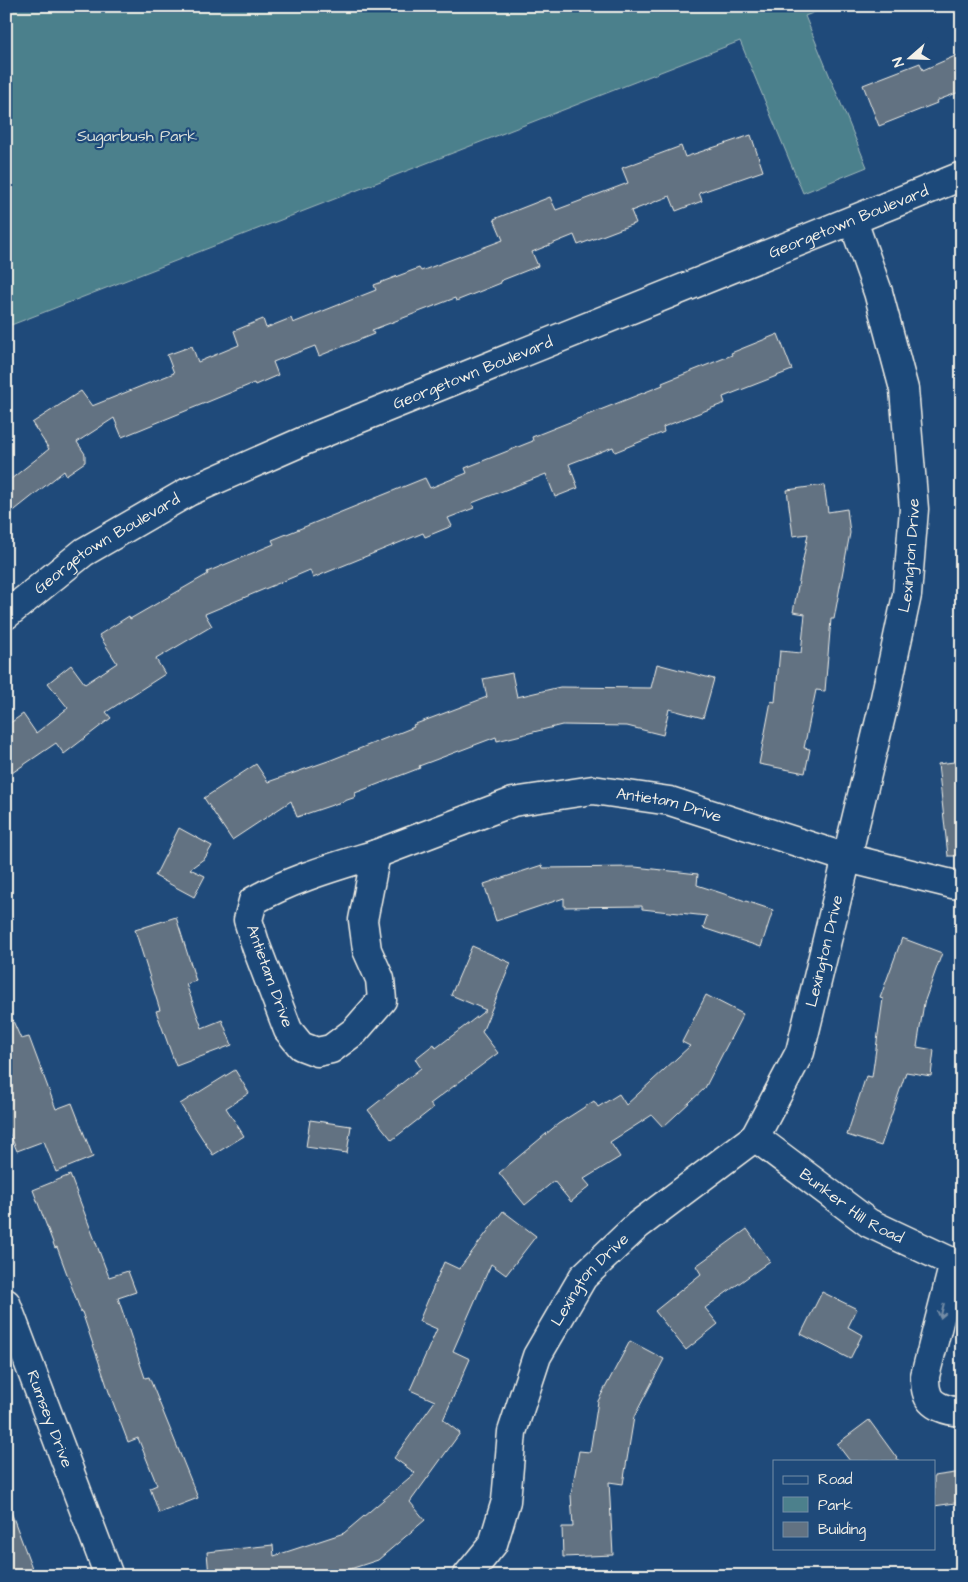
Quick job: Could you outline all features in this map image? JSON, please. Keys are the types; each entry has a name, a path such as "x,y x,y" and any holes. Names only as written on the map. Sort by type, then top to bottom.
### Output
{"street":[{"name":"Georgetown Boulevard","path":"6,615 84,552 188,492 306,440 962,176"},
{"name":"Lexington Drive","path":"466,1576 492,1544 498,1526 506,1501 512,1432 537,1356 583,1277 638,1225 755,1137 800,1052 882,712 907,595 914,509 904,389 878,292 853,220"},
{"name":"Antietam Drive","path":"376,854 364,920 367,950 380,979 382,1000 355,1031 331,1049 317,1052 301,1046 288,1030 248,920 253,901 271,891 328,868 376,854 513,802 593,790 670,801 847,858 962,885"},
{"name":"Bunker Hill Road","path":"755,1137 869,1223 958,1264 925,1376 927,1395 939,1407 955,1412 962,1411"},
{"name":"Rumsey Drive","path":"6,1303 109,1576"}],"green space":[{"name":"Sugarbush Park","path":"6,6 830,6 805,16 867,167 803,193 740,41 6,327"}],"building":[{"path":"962,53 962,91 879,126 863,85 920,63 923,70"},
{"path":"751,135 763,171 699,193 702,201 676,211 670,196 631,211 636,223 578,245 574,235 532,252 538,266 500,281 501,283 456,301 455,298 372,330 374,334 319,356 315,346 273,362 278,375 122,437 114,418 77,442 85,454 85,462 66,475 64,471 6,517 6,483 49,449 32,423 81,391 92,406 174,373 167,355 192,346 198,362 239,345 234,331 263,319 266,328 291,318 293,323 376,290 374,285 419,268 421,271 503,240 494,219 550,197 556,210 628,183 622,168 681,146 685,157"},
{"path":"778,334 792,370 723,397 725,403 663,427 664,432 615,452 613,447 569,464 578,488 555,497 546,474 472,503 474,508 448,518 452,526 425,537 423,533 313,578 310,570 205,614 212,626 156,659 165,674 106,712 111,718 64,754 56,743 6,777 6,726 23,714 36,733 68,708 48,683 71,665 85,684 117,663 99,635 129,616 130,619 208,574 207,572 274,544 272,540 425,478 430,488 467,473 465,468 533,441 532,437 663,385 662,383"},
{"path":"824,485 828,512 847,509 850,533 834,619 831,619 825,691 816,690 804,748 810,749 805,773 759,764 771,701 775,702 780,651 801,653 805,614 793,612 808,534 793,536 787,490"},
{"path":"657,664 714,679 703,718 669,709 663,735 627,726 562,725 497,741 496,737 355,793 356,797 297,817 291,801 232,840 204,798 256,764 268,782 331,760 414,727 413,725 487,697 483,679 512,673 517,697 560,687 651,688"},
{"path":"962,761 962,856 948,856 938,764"},
{"path":"179,828 212,846 205,858 190,869 205,876 194,897 155,876"},
{"path":"542,865 543,868 635,867 698,874 697,885 773,910 761,947 703,928 707,916 642,909 642,906 564,907 564,898 496,921 484,884"},
{"path":"176,917 196,981 186,984 202,1028 222,1020 232,1045 176,1066 156,1011 160,1010 135,930"},
{"path":"902,938 942,953 924,1003 917,1047 934,1050 931,1076 906,1072 881,1146 847,1135 866,1076 872,1077 883,999 880,998"},
{"path":"472,946 511,963 482,1032 498,1053 430,1104 433,1108 392,1140 368,1110 421,1068 415,1059 434,1044 436,1048 486,1010 451,995"},
{"path":"706,995 743,1014 705,1088 663,1127 652,1115 610,1142 620,1157 584,1179 590,1186 571,1202 554,1181 525,1205 499,1173 558,1124 594,1101 598,1107 619,1094 626,1105 690,1046 682,1042"},
{"path":"6,1005 21,1039 29,1037 56,1109 72,1103 93,1157 56,1172 44,1141 17,1151 6,1125"},
{"path":"235,1070 249,1093 226,1108 244,1136 213,1155 180,1104"},
{"path":"310,1120 351,1126 347,1153 306,1147"},
{"path":"70,1175 109,1277 128,1271 136,1292 118,1298 145,1378 149,1377 198,1498 159,1513 150,1488 157,1485 138,1438 128,1442 82,1312 33,1190"},
{"path":"503,1211 536,1236 506,1275 491,1264 453,1351 470,1359 443,1420 460,1433 410,1502 425,1520 378,1560 329,1576 209,1576 207,1552 273,1545 274,1556 344,1533 415,1473 394,1458 435,1401 410,1390 437,1329 419,1321 444,1262 459,1269"},
{"path":"747,1229 770,1261 705,1308 718,1324 686,1350 655,1311 701,1274 696,1266"},
{"path":"822,1292 857,1309 848,1327 862,1335 850,1359 801,1334"},
{"path":"630,1341 664,1359 634,1417 623,1484 609,1482 613,1555 563,1557 562,1527 573,1527 571,1495 579,1451 590,1452 598,1401"},
{"path":"869,1420 898,1460 849,1460 837,1444"},
{"path":"962,1472 962,1502 936,1506 936,1476"},
{"path":"8,1504 35,1576 6,1576 6,1505"}]}
